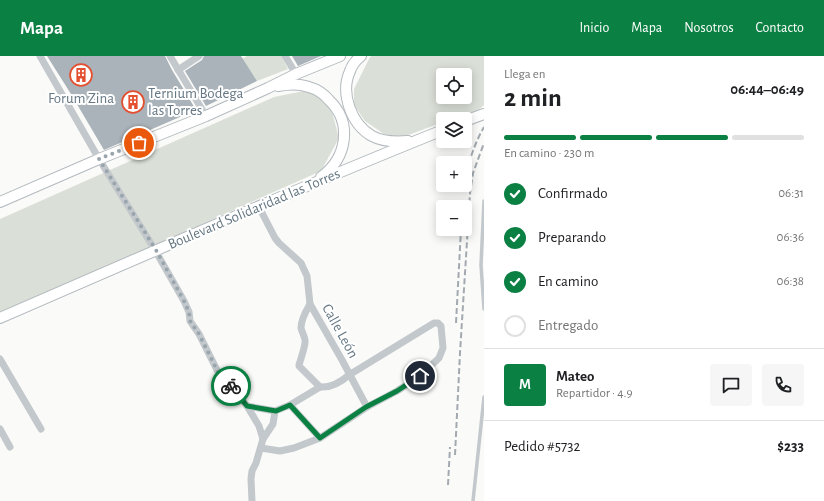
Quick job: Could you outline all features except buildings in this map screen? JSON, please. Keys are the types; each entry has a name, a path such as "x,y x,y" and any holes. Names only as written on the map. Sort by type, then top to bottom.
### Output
{"main road":[{"path":"0,202 99,159 206,116 296,74 340,56"},
{"path":"361,56 349,72 346,86 349,108 361,126 372,136 393,142 408,141 430,136"},
{"path":"268,88 293,84 307,86 327,97 337,107 341,114 344,133 341,154 330,170 311,184"},
{"path":"472,118 484,114"},
{"name":"Boulevard Solidaridad las Torres","path":"0,318 311,184 436,133"}],"street":[{"path":"40,56 99,159 156,250 184,301 189,312 190,321 199,334 218,372 247,406 259,426 263,439 262,448 252,471 252,501"},
{"path":"170,56 206,116"},
{"path":"178,70 199,56"},
{"path":"285,56 296,74"},
{"name":"Calle León","path":"259,207 275,238 303,267 307,276 310,304 350,375 366,407"},
{"path":"310,304 304,312 301,328 305,344 299,366 320,387"},
{"path":"247,406 276,411 290,405 320,387 323,388 338,383 434,323 438,323 440,326 444,348 439,358 420,376 397,391 366,407 320,438 294,448 280,451 262,448"},
{"path":"0,359 41,430"},
{"path":"290,405 320,438"},
{"path":"263,439 273,424 276,411"},
{"path":"0,429 10,447"}],"lane":[{"path":"484,202 481,265 484,309"},
{"path":"473,501 484,397"}],"shaded area":[{"path":"247,56 281,56 288,69 257,81 242,59"},
{"path":"372,56 484,56 484,105 477,111 472,113 436,112 436,125 403,137 384,134 365,121 354,105 354,89 370,57"},
{"path":"314,89 332,112 339,138 321,171 0,314 0,219 274,97"}],"railway":[{"path":"472,156 484,127"},
{"path":"455,455 470,193 473,173 484,143"},
{"path":"456,323 461,236"},
{"path":"448,485 450,447"}],"way so far":[{"path":"139,143 99,159 156,250 184,301 189,312 190,321 199,334 218,372 231,386"}],"place":[{"name":"Forum Zina","path":"81,75"},
{"name":"Ternium Bodega las Torres","path":"133,102"}],"route":[{"path":"231,386 247,406 276,411 290,405 320,438 366,407 397,391 420,376"}]}
